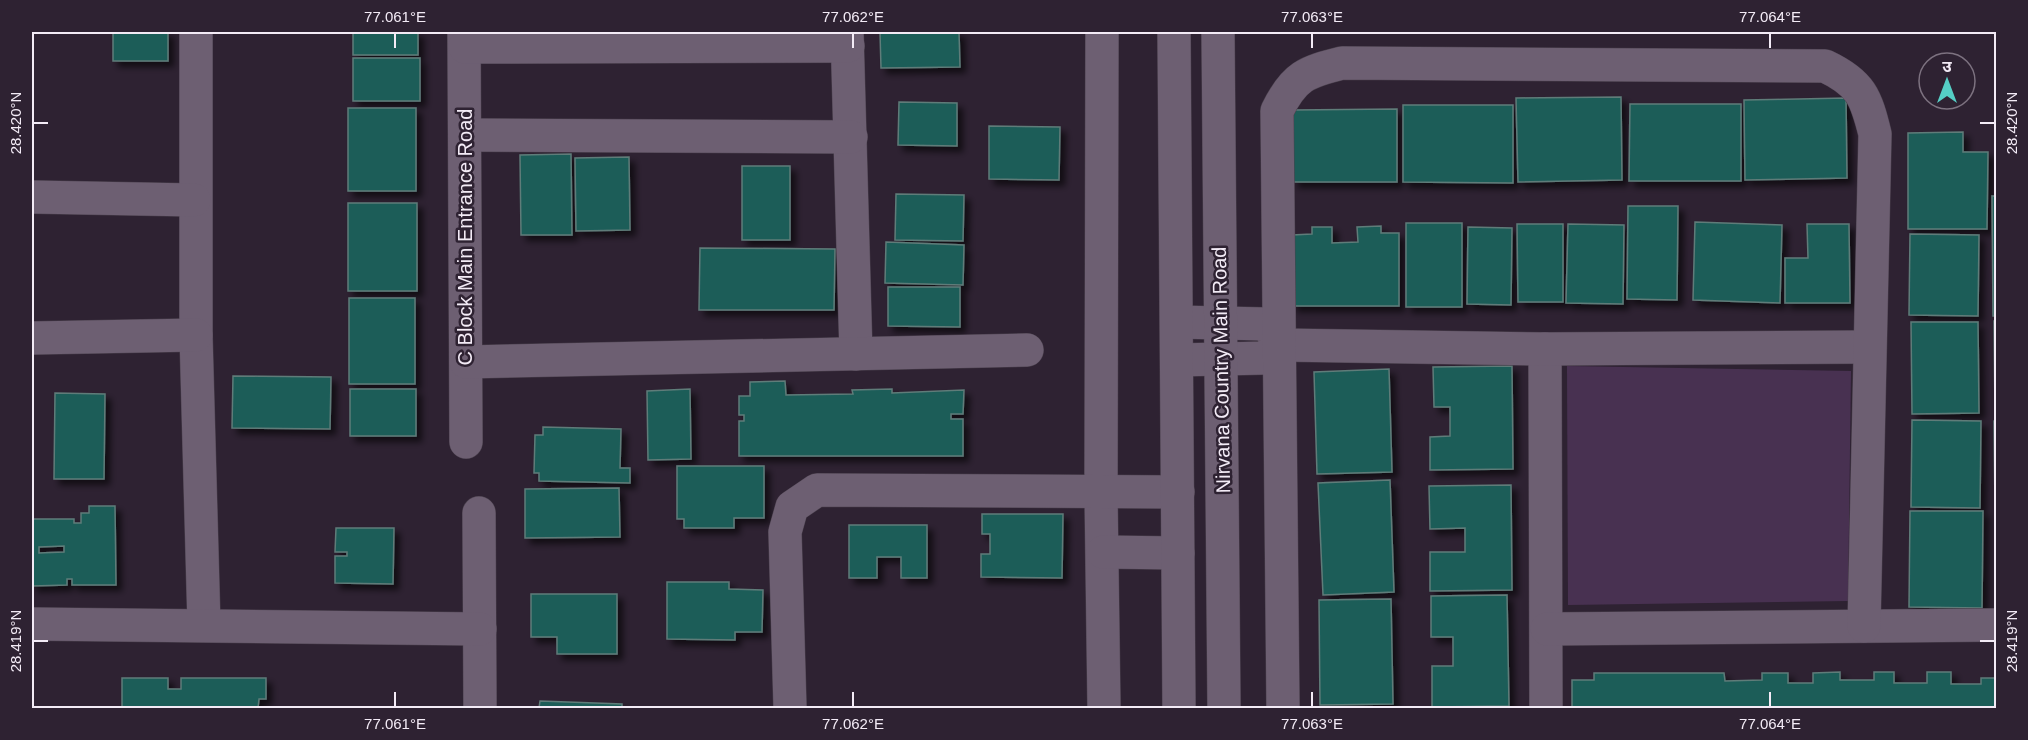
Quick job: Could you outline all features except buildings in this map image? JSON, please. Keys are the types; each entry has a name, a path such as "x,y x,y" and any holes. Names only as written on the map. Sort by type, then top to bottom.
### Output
{"street":[{"path":"196,32 196,335 204,625"},
{"path":"1102,32 1101,493 1104,708"},
{"path":"1174,32 1179,708"},
{"name":"Nirvana Country Main Road","path":"1218,32 1224,708"},
{"path":"464,39 847,39 856,354"},
{"name":"C Block Main Entrance Road","path":"464,39 466,442"},
{"path":"1283,708 1277,111 1287,91 1309,72 1342,63 1825,66 1848,77 1866,99 1875,134 1868,347 1864,626"},
{"path":"465,135 850,137"},
{"path":"32,197 195,200"},
{"path":"1177,322 1266,324 1281,345"},
{"path":"32,338 196,335"},
{"path":"1177,360 1221,357 1265,358 1281,345 1545,349 1868,347"},
{"path":"1545,349 1546,708"},
{"path":"466,362 1027,351"},
{"path":"790,708 785,532 792,507 817,490 1178,492"},
{"path":"479,513 480,708"},
{"path":"1103,552 1178,553"},
{"path":"32,624 480,629"},
{"path":"1547,629 1996,625"}],"shaded area":[{"path":"1567,366 1851,371 1848,601 1568,605"}]}
